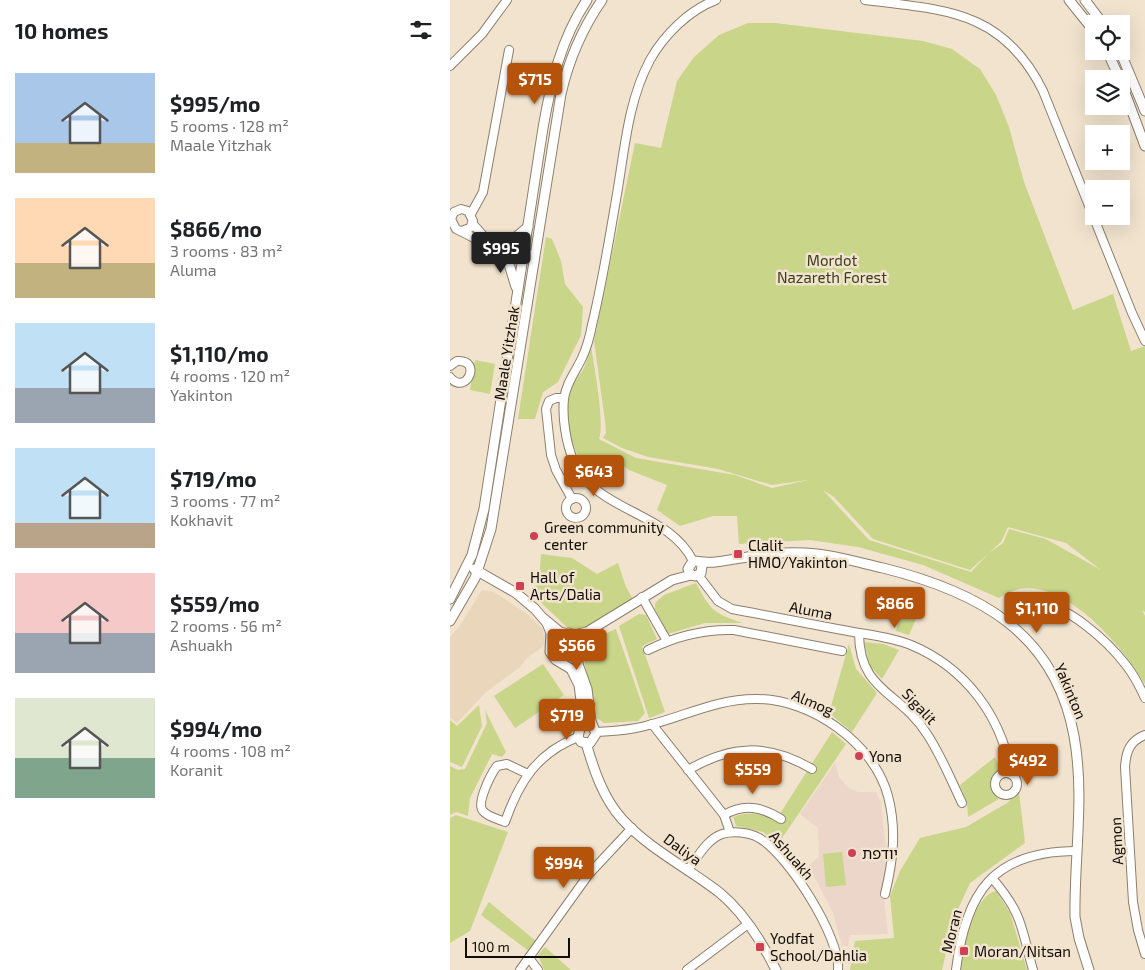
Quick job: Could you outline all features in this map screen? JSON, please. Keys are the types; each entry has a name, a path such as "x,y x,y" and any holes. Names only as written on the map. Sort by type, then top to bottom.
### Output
{"street":[{"path":"450,66 482,34 507,0"},
{"name":"Maale Yitzhak","path":"450,599 467,565 484,509 553,76 568,32 587,0"},
{"name":"Maale Yitzhak","path":"450,621 467,595 478,571 495,511 554,130 566,73 579,38 602,0"},
{"path":"572,499 554,464 546,414 549,402 556,398 564,398 570,378 583,357 592,327 606,261 631,112 651,59 670,34 693,13 716,0"},
{"path":"865,0 955,12 972,18 1000,36 1027,63 1043,91 1132,313 1145,340"},
{"path":"1069,0 1085,18"},
{"path":"1080,12 1089,1 1098,15"},
{"path":"509,50 483,192 471,214 472,223 484,238 510,257 523,255 535,258"},
{"path":"1124,60 1145,111"},
{"path":"1130,105 1145,146"},
{"path":"471,214 465,209 453,209 451,219 455,230 496,248 510,264 518,293"},
{"path":"455,230 467,230 472,223"},
{"path":"496,248 510,242 528,226"},
{"path":"450,354 470,366 470,376 461,383 451,381"},
{"path":"450,366 460,360"},
{"name":"Aluma","path":"564,398 570,450 585,478 618,504 651,520 673,534 685,547 695,568 718,601 732,609 858,633 912,646 941,663 970,686 989,710 998,727 1011,774"},
{"name":"Yakinton","path":"695,568 765,553 805,553 835,557 937,583 973,598 1006,622 1034,648 1061,694 1069,717 1078,764 1075,917 1078,938 1088,970"},
{"path":"467,565 516,593 560,632 580,634 595,628 642,597 695,568"},
{"path":"642,597 667,641"},
{"path":"1006,622 1018,610 1037,604 1066,613 1092,630 1110,646 1127,666 1145,698"},
{"path":"543,618 550,628 550,643 553,656 571,669 579,685 583,716 578,737"},
{"path":"560,662 574,659 595,628"},
{"path":"648,650 667,641 698,632 734,630 842,651"},
{"path":"550,643 556,635 567,633 576,639 579,649 578,664 587,689 595,739 586,743 578,737"},
{"name":"Sigalit","path":"858,633 860,656 868,674 911,713 928,734 962,803"},
{"name":"Almog","path":"594,729 652,724 717,703 757,699 793,706 827,721 856,744 881,779 888,795 894,834 893,854 884,894"},
{"path":"652,724 724,815 730,832 719,835 710,842 688,870"},
{"path":"581,726 594,729"},
{"name":"Agmon","path":"1145,735 1135,740 1129,747 1126,767 1133,902 1145,954"},
{"path":"528,774 506,764 497,766 481,800 480,807 483,811 505,822 513,800 528,774 554,748 578,737"},
{"name":"Daliya","path":"586,743 604,793 621,818 721,894 748,924 776,970"},
{"path":"688,770 708,758 738,750 772,752 812,769"},
{"path":"724,815 740,807 752,807 763,809 781,819"},
{"path":"520,970 588,874 632,828"},
{"name":"Ashuakh","path":"730,832 758,837 766,842 795,875 822,918 837,955 838,970"},
{"name":"Moran","path":"956,970 960,938 970,908 992,878 1012,863 1038,853 1077,851"},
{"path":"992,878 1010,900 1020,917 1033,970"},
{"path":"686,970 748,924"},
{"path":"529,958 538,970"}],"shaded area":[{"path":"482,590 494,592 527,614 543,629 544,642 542,647 527,658 519,668 486,692 457,723 450,717 450,637 459,627"},
{"name":"יודפת","path":"835,763 839,777 847,787 858,792 876,792 881,803 888,868 883,889 888,934 850,935 848,946 842,946 833,913 809,866 819,856 818,828 800,814"}],"green space":[{"name":"Mordot Nazareth Forest","path":"748,23 775,23 923,41 952,49 980,69 996,95 1009,127 1024,182 1073,310 1113,294 1131,351 1145,346 1145,612 1142,610 1145,616 1145,684 1134,667 1102,629 1062,598 1040,590 1019,589 999,598 923,565 858,547 810,540 739,544 737,516 713,516 680,526 657,510 667,485 629,470 612,458 593,474 585,467 570,434 568,398 572,385 585,366 591,346 600,408 601,431 599,439 636,458 735,475 772,488 808,480 772,485 718,469 648,457 622,448 603,438 606,433 605,421 594,341 635,143 661,148 677,81 694,57 719,35","holes":["823,490 834,497 873,539 970,570 989,553 971,572 869,540","1008,527 1066,543 1101,570 1046,539 1009,529 1003,543 989,553 1001,542"]},
{"path":"546,237 552,239 561,261 565,284 583,307 581,335 558,382 543,392 535,419 518,419"},
{"path":"475,360 495,364 490,394 470,390"},
{"path":"541,554 572,558 597,574 618,563 626,587 633,599 579,631 570,630 531,593 539,580"},
{"path":"696,583 705,600 714,610 743,623 705,623 668,634 655,609 655,603 664,595"},
{"path":"906,594 918,598 917,604 920,610 909,635 896,631"},
{"path":"639,614 646,615 657,639 642,646 665,712 649,718 619,626"},
{"path":"616,629 645,713 638,721 604,723 597,718 585,665 585,655 590,646 599,637"},
{"path":"864,642 883,644 899,650 882,679 870,666"},
{"path":"849,644 856,669 877,693 852,732 829,713"},
{"path":"543,664 564,695 515,728 494,696"},
{"path":"479,705 482,726 462,767 450,762 450,720 457,726"},
{"path":"485,710 506,752 502,757 492,754 470,798 468,816 456,812 450,815 450,766 458,770 465,769 487,723"},
{"path":"832,732 846,744 778,844 763,832 736,826 733,817 750,813 760,814 776,820"},
{"path":"995,757 1000,769 991,780 991,787 999,799 968,817 967,802 960,785"},
{"path":"1019,792 1025,843 970,883 954,918 942,970 850,970 855,941 894,938 890,896 900,871 920,838 966,827 1007,803"},
{"path":"456,815 508,832 470,931 450,943 450,818"},
{"path":"842,852 846,885 826,887 823,854"},
{"path":"996,891 1010,913 1027,970 960,970 966,938 975,913 981,902 988,895"},
{"path":"489,902 537,942 530,952 481,915"},
{"path":"545,947 571,970 544,970 538,955"}],"place":[{"name":"Green community center","path":"534,536"},
{"name":"Clalit HMO/Yakinton","path":"738,554"},
{"name":"Hall of Arts/Dalia","path":"520,586"},
{"name":"Yona","path":"859,756"},
{"name":"יודפת","path":"852,853"},
{"name":"Yodfat School/Dahlia","path":"760,947"},
{"name":"Moran/Nitsan","path":"964,951"}]}
